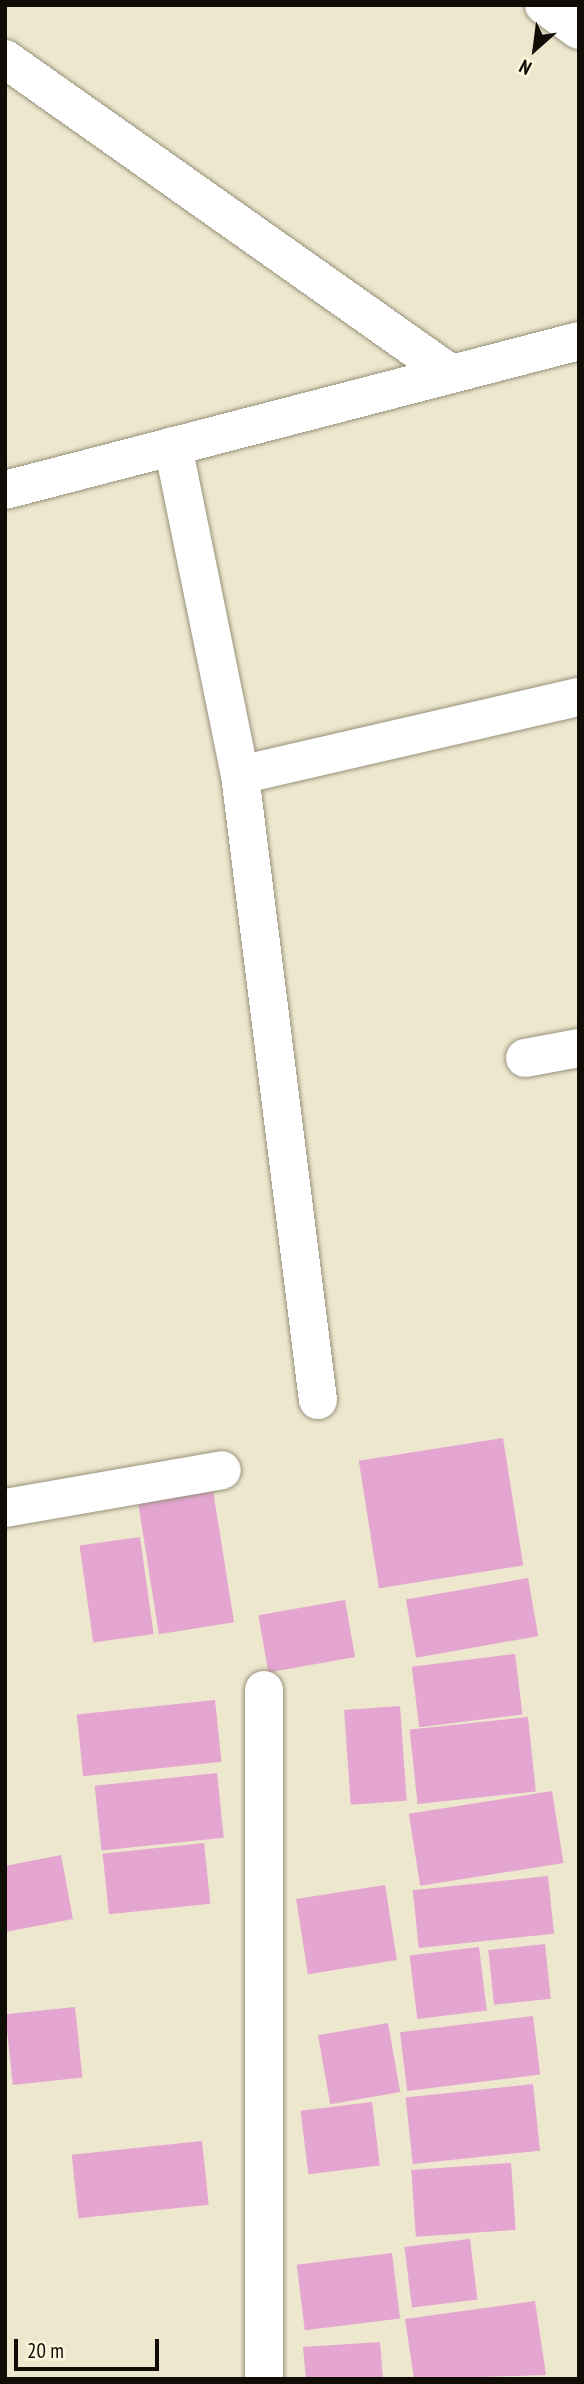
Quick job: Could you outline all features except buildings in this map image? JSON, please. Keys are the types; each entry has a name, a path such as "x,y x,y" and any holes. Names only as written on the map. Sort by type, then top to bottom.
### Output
{"street":[{"path":"544,5 579,30"},
{"path":"5,59 451,373"},
{"path":"5,490 579,341"},
{"path":"173,446 240,775 318,1400"},
{"path":"240,775 579,697"},
{"path":"525,1058 579,1048"},
{"path":"5,1508 222,1469"},
{"path":"264,1690 264,2379"}]}
